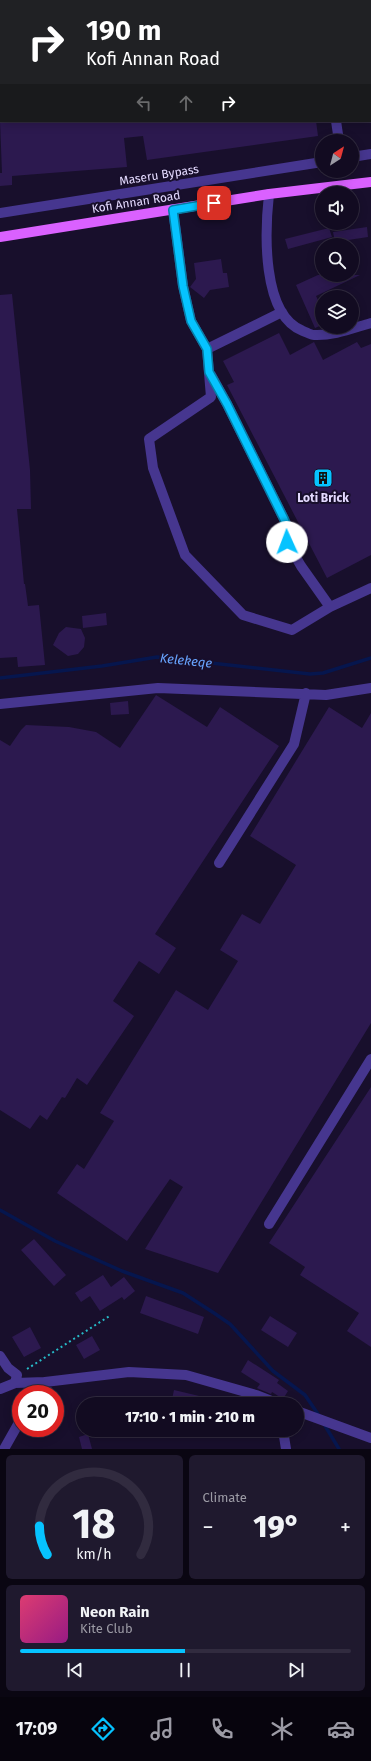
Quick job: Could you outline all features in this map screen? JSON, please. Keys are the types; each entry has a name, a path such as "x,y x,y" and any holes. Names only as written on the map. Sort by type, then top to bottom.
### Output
{"main road":[{"name":"Kofi Annan Road","path":"0,237 269,194 371,182"}],"street":[{"path":"336,122 339,134"},
{"path":"359,156 371,154"},
{"name":"Maseru Bypass","path":"0,213 315,163"},
{"path":"269,194 266,217 266,250 270,283 282,312 293,327 313,335 340,332 371,323"},
{"path":"173,210 183,286 191,321 207,349 212,397 149,439 153,468 185,554 243,614 292,630 330,607 371,588"},
{"path":"207,349 282,312"},
{"path":"209,372 227,404 284,519 289,531 287,542 301,566 330,607"},
{"path":"0,704 158,688 326,694 371,688"},
{"path":"219,863 294,744 306,693"},
{"path":"269,1224 371,1059"},
{"path":"0,1356 16,1379"},
{"path":"0,1390 16,1379 45,1382 129,1372 186,1375 261,1397"},
{"path":"304,1413 371,1438"},
{"path":"4,1449 12,1435"},
{"path":"284,1437 286,1449"}],"path":[{"path":"16,1379 111,1315"}],"building":[{"path":"0,122 316,122 318,134 315,134 315,136 147,160 143,136 124,138 127,167 12,176 12,185 0,186 0,173 2,173"},
{"path":"367,227 368,237 334,238 333,232 359,230 359,228"},
{"path":"321,230 330,230 332,237 315,238 315,242 288,249 285,239"},
{"path":"221,259 223,273 227,273 229,287 210,290 204,298 190,287 196,279 194,263"},
{"path":"315,276 315,282 345,282 329,290 315,290 315,328 296,285"},
{"path":"12,294 30,470 31,509 17,509 24,584 28,606 39,605 45,665 18,667 17,657 0,658 0,295"},
{"name":"Loti Brick","path":"279,333 290,355 314,342 323,360 357,342 361,348 371,344 371,555 327,578 227,385 234,382 223,361"},
{"path":"106,613 107,625 83,628 82,616"},
{"path":"66,627 81,629 85,638 84,647 78,654 68,656 53,645 59,633"},
{"path":"156,695 207,727 220,707 279,746 155,934 176,948 159,974 139,961 113,1001 134,1016 87,1085 77,1078 65,1098 62,1097 47,1120 40,1115 30,1129 0,1110 0,740 10,746 26,725 69,727 96,732 120,748"},
{"path":"128,701 129,714 111,715 110,703"},
{"path":"329,707 362,728 371,713 371,1023 218,1273 145,1249 183,1187 170,1179 127,1241 57,1193 77,1164 84,1169 114,1121 100,1113 176,990 208,1010 238,961 220,950 242,914 260,924 296,865 250,836"},
{"path":"371,1087 371,1347 347,1331 359,1313 300,1275 305,1267 269,1243"},
{"path":"34,1239 66,1275 54,1286 21,1250"},
{"path":"103,1275 111,1287 124,1277 135,1291 124,1300 122,1297 100,1311 90,1296 81,1302 75,1293"},
{"path":"146,1296 204,1317 198,1334 140,1313"},
{"path":"270,1316 297,1333 288,1347 261,1330"},
{"path":"30,1327 41,1348 24,1357 12,1337"},
{"path":"92,1336 100,1350 84,1359 76,1345"},
{"path":"248,1360 279,1380 277,1383 288,1391 284,1397 280,1397 272,1392 271,1394 257,1388 260,1384 241,1372"},
{"path":"174,1390 203,1397 172,1397"},
{"path":"79,1437 89,1437 92,1449 82,1449"}],"waterway":[{"name":"Kelekeqe","path":"0,678 102,666 157,657 310,674 323,673 371,658"},
{"path":"0,1210 55,1241 122,1271 183,1293 214,1313 230,1324 273,1371 305,1395 320,1417"},
{"path":"324,1424 339,1449"}],"place":[{"name":"Loti Brick","path":"323,478"}],"route":[{"path":"214,203 173,210 183,286 191,321 207,349 209,372 227,404 284,519 289,531 287,542"}]}
